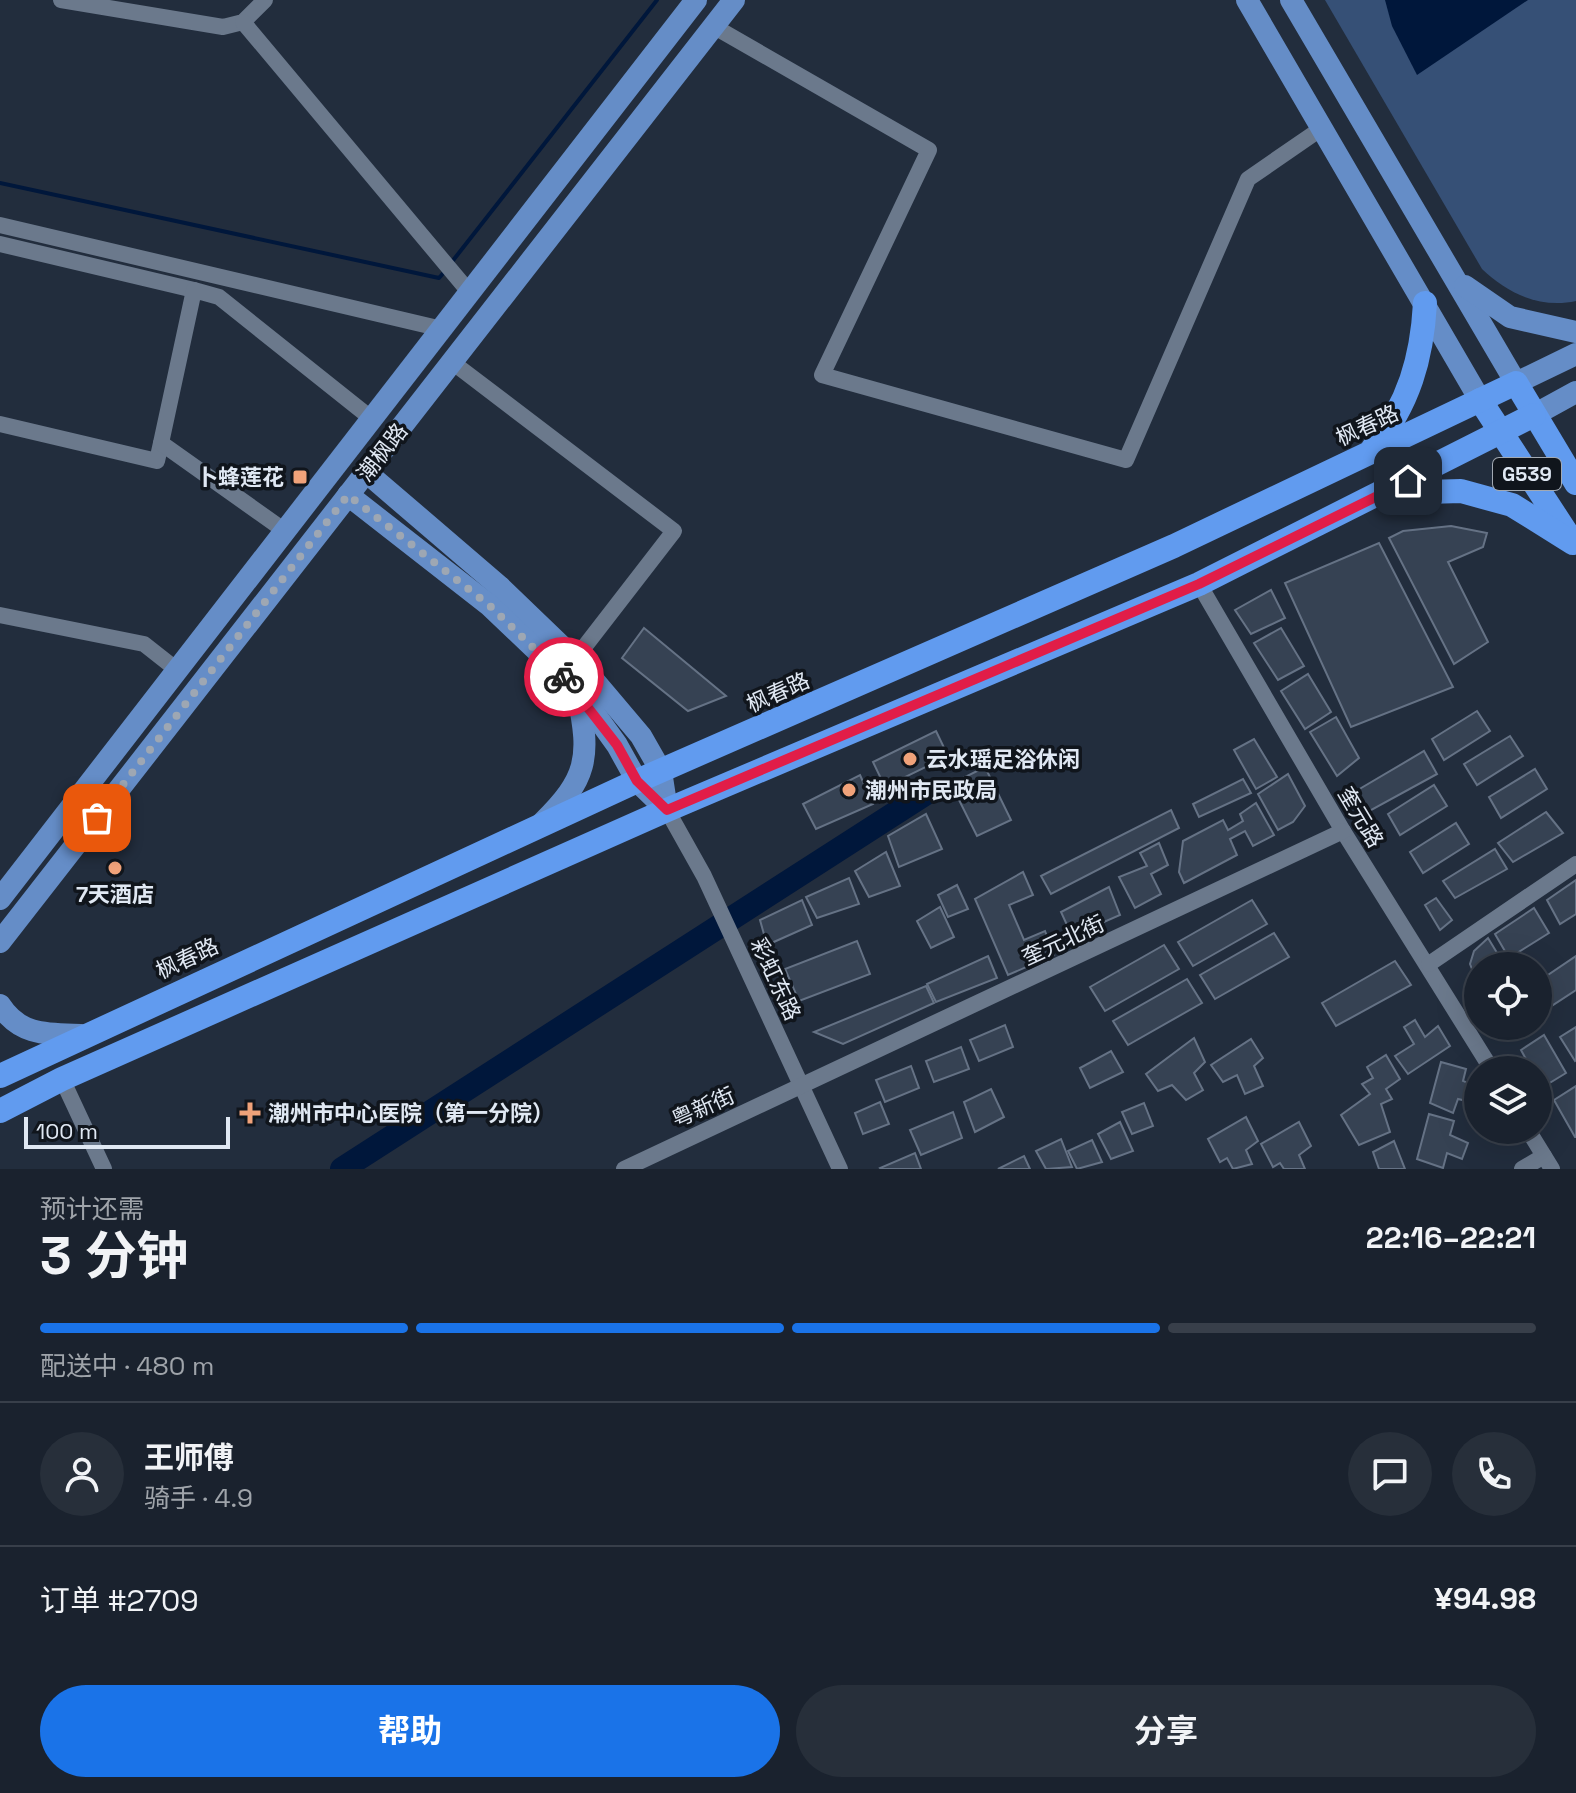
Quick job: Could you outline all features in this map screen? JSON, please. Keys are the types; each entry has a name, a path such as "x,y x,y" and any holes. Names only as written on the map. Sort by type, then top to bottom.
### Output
{"highway":[{"path":"1370,452 1394,422 1409,390 1423,343 1425,303"},
{"name":"枫春路","path":"0,1076 81,1035 637,781 1174,546 1516,383"},
{"name":"G539","path":"1516,383 1576,483"},
{"name":"G539","path":"1480,400 1574,545"},
{"name":"G539","path":"0,1111 62,1079 667,810 1199,584 1385,493 1534,415"},
{"path":"1385,493 1461,491 1512,505 1574,545"}],"main road":[{"name":"潮枫路","path":"0,899 696,0"},
{"name":"潮枫路","path":"0,942 734,0"},
{"path":"1247,0 1480,400"},
{"path":"1291,0 1516,383"},
{"path":"1458,281 1510,317 1576,332"},
{"name":"枫春路","path":"1516,383 1576,354"},
{"path":"1534,415 1576,392"},
{"path":"366,472 499,586 575,659 641,736 661,771 667,810"},
{"path":"348,495 489,605 576,688 617,745 637,781 667,810"},
{"path":"538,827 572,794 586,755 576,688"},
{"path":"0,1005 10,1019 34,1033 81,1035"}],"street":[{"path":"61,0 223,27 243,22 265,0"},
{"path":"243,22 470,293"},
{"path":"713,26 929,150 822,375 1126,460 1248,179 1322,128"},
{"path":"0,225 442,329"},
{"path":"0,244 219,297 372,419"},
{"path":"0,424 157,461 194,290"},
{"path":"452,362 674,531 575,659"},
{"path":"161,443 285,531"},
{"name":"奎元路","path":"1199,584 1343,831 1429,964 1484,1056"},
{"path":"0,615 144,644 177,670"},
{"name":"彩虹东路","path":"667,810 704,876 840,1169"},
{"name":"奎元北街","path":"802,1088 1343,831"},
{"path":"1429,964 1576,864"},
{"path":"62,1079 104,1169"},
{"name":"粤新街","path":"624,1169 702,1130 802,1088"},
{"path":"1522,1169 1548,1163 1536,1144"}],"shaded area":[{"path":"1325,0 1576,0 1576,301 1550,303 1525,297 1502,285 1482,269"},
{"path":"1385,0 1528,0 1417,75 1392,26"}],"building":[{"path":"1451,526 1487,533 1483,547 1448,562 1488,642 1454,664 1389,538 1403,531"},
{"path":"1379,543 1453,687 1351,727 1285,583"},
{"path":"1271,590 1285,618 1251,634 1235,610"},
{"path":"644,628 726,696 688,711 622,658"},
{"path":"1281,628 1304,666 1278,680 1254,643"},
{"path":"1308,674 1331,712 1305,729 1281,691"},
{"path":"1477,711 1490,731 1444,760 1432,739"},
{"path":"1336,717 1359,758 1337,776 1310,732"},
{"name":"云水瑶足浴休闲","path":"936,731 948,756 885,787 873,762"},
{"path":"1510,736 1523,756 1477,785 1464,764"},
{"path":"1254,739 1277,777 1256,789 1234,750"},
{"path":"1424,751 1437,774 1364,814 1351,794"},
{"path":"985,767 1011,820 977,836 951,784"},
{"path":"1535,769 1547,789 1501,818 1489,797"},
{"path":"1288,774 1305,806 1293,822 1278,830 1258,794"},
{"name":"潮州市民政局","path":"860,775 873,804 816,829 803,804"},
{"path":"1243,779 1251,793 1199,817 1193,804"},
{"path":"1434,785 1447,806 1400,835 1388,814"},
{"path":"1256,803 1274,835 1253,846 1245,831 1230,839 1237,855 1184,883 1179,872 1183,841 1223,820 1228,830 1243,821 1240,814"},
{"path":"1171,810 1179,828 1051,894 1041,876"},
{"path":"1546,812 1563,833 1513,862 1498,843"},
{"path":"926,814 942,849 899,867 888,836"},
{"path":"1456,823 1469,844 1423,873 1410,852"},
{"path":"1159,843 1168,865 1151,874 1161,894 1135,908 1119,877 1147,866 1140,853"},
{"path":"1495,849 1507,869 1455,898 1443,881"},
{"path":"886,852 900,886 869,897 855,871"},
{"path":"1023,872 1033,895 1009,905 1024,940 1045,931 1054,955 1008,975 975,899"},
{"path":"849,878 859,904 817,918 806,897"},
{"path":"1576,880 1576,914 1560,924 1547,900"},
{"path":"957,885 968,909 948,917 938,895"},
{"path":"1109,887 1120,915 1072,936 1061,912"},
{"path":"1436,898 1452,920 1440,930 1425,905"},
{"path":"802,900 812,925 767,945 760,920"},
{"path":"1252,900 1267,924 1193,966 1178,942"},
{"path":"940,907 954,937 931,948 917,921"},
{"path":"1534,908 1549,933 1519,952 1506,952 1495,934"},
{"path":"1274,933 1289,957 1215,999 1200,975"},
{"path":"1488,938 1496,952 1474,952"},
{"path":"857,941 870,974 799,1001 785,969"},
{"path":"1164,945 1179,969 1105,1011 1090,987"},
{"path":"988,956 997,978 936,1002 927,984"},
{"path":"1576,956 1576,990 1553,1005 1552,1003 1552,972"},
{"path":"1395,961 1411,985 1336,1026 1322,1003"},
{"path":"1187,979 1202,1003 1128,1045 1113,1021"},
{"path":"926,986 934,1003 843,1044 814,1032"},
{"path":"1415,1020 1425,1037 1438,1026 1450,1046 1408,1074 1395,1056 1414,1044 1404,1027"},
{"path":"1005,1025 1013,1047 979,1061 970,1040"},
{"path":"1576,1027 1576,1060 1575,1061 1560,1037"},
{"path":"1194,1038 1205,1062 1194,1073 1203,1090 1186,1100 1172,1085 1158,1091 1146,1074"},
{"path":"1251,1039 1263,1058 1254,1066 1263,1086 1245,1094 1237,1075 1223,1082 1211,1065"},
{"path":"1536,1040 1547,1040 1566,1073 1552,1082 1552,1056 1524,1056 1521,1050"},
{"path":"961,1047 969,1069 934,1082 926,1061"},
{"path":"1111,1051 1123,1072 1090,1088 1080,1068"},
{"path":"1386,1055 1400,1079 1386,1089 1392,1099 1381,1104 1390,1132 1359,1145 1341,1115 1370,1094 1362,1084 1373,1078 1367,1067"},
{"path":"1441,1062 1464,1068 1464,1100 1458,1099 1453,1113 1430,1103"},
{"path":"911,1066 919,1088 885,1102 876,1080"},
{"path":"1576,1086 1576,1137 1575,1137 1554,1100"},
{"path":"991,1089 1004,1117 975,1132 964,1102"},
{"path":"880,1102 889,1124 863,1134 855,1113"},
{"path":"1144,1103 1153,1126 1132,1134 1122,1112"},
{"path":"953,1112 962,1138 921,1155 910,1130"},
{"path":"1429,1114 1454,1121 1450,1135 1468,1144 1462,1159 1447,1153 1443,1168 1417,1159"},
{"path":"1246,1117 1258,1141 1246,1150 1252,1164 1233,1169 1227,1158 1220,1162 1208,1139"},
{"path":"1120,1122 1133,1151 1111,1159 1098,1134"},
{"path":"1299,1122 1311,1146 1299,1155 1305,1169 1284,1169 1280,1163 1273,1167 1261,1144"},
{"path":"1061,1139 1072,1167 1046,1169 1036,1151"},
{"path":"1092,1140 1102,1162 1077,1169 1068,1151"},
{"path":"1394,1141 1405,1169 1379,1169 1373,1152"},
{"path":"915,1153 921,1169 880,1168"},
{"path":"1024,1156 1030,1169 998,1169"}],"waterway":[{"path":"451,263 657,0"},
{"path":"0,183 439,278 446,270"},
{"path":"342,1169 925,794"}],"way so far":[{"path":"97,818 348,495 489,605 564,677"}],"place":[{"name":"卜蜂莲花","path":"300,477"},
{"name":"云水瑶足浴休闲","path":"910,759"},
{"name":"潮州市民政局","path":"849,790"},
{"name":"7天酒店","path":"115,868"},
{"name":"潮州市中心医院（第一分院）","path":"250,1113"}],"route":[{"path":"564,677 576,688 617,745 637,781 667,810 1199,584 1408,481"}]}
